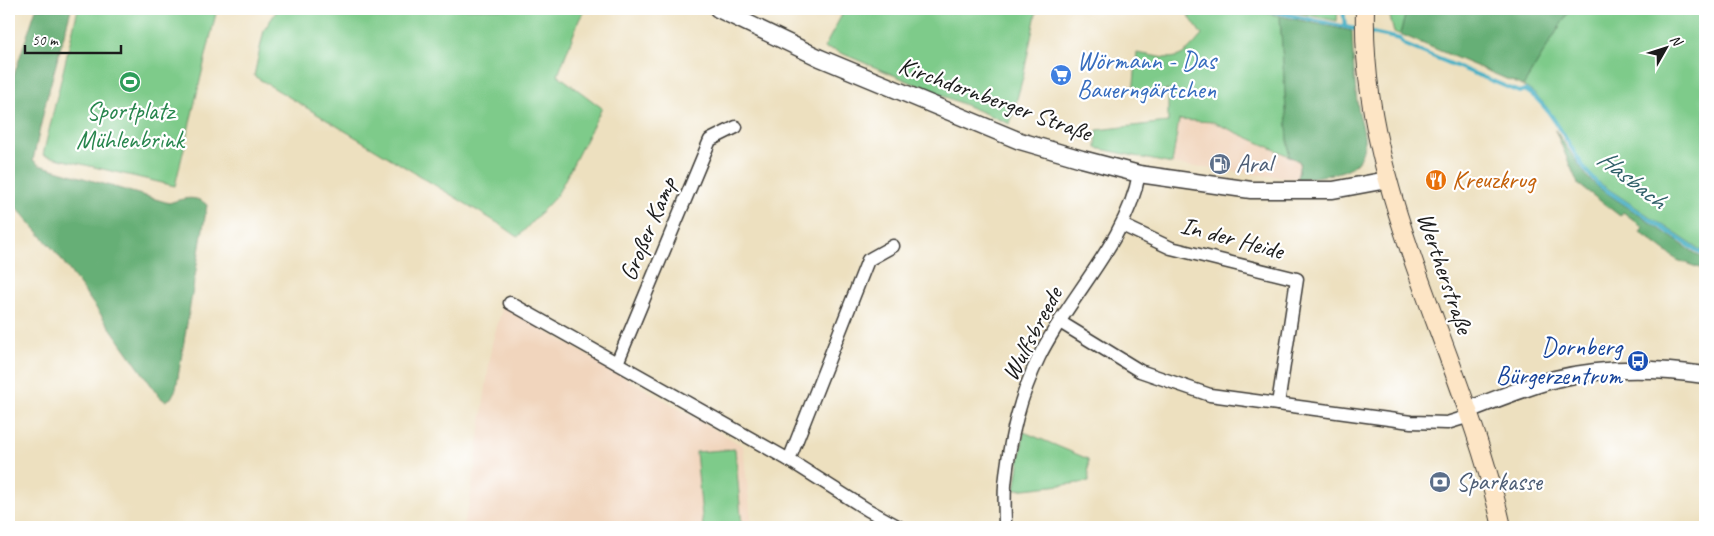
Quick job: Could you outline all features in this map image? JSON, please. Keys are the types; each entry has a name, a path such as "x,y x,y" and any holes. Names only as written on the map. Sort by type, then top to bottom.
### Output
{"main road":[{"name":"Wertherstraße","path":"1365,18 1366,48 1375,132 1387,180 1406,241 1469,413 1490,480 1502,527"}],"street":[{"name":"Kirchdornberger Straße","path":"718,9 820,58 1020,141 1139,174 1250,190 1334,190 1387,180"},
{"name":"Großer Kamp","path":"617,362 710,140 736,127"},
{"name":"Wulfsbreede","path":"1005,527 1005,486 1012,442 1023,397 1040,356 1122,225 1137,186 1139,174"},
{"name":"In der Heide","path":"1122,225 1171,248 1297,279 1278,404"},
{"path":"789,460 868,260 893,246"},
{"path":"510,303 789,460 868,510 899,527"},
{"path":"1060,322 1140,371 1210,395 1424,423 1447,423 1538,385 1588,373 1657,371 1705,375"}],"shaded area":[{"path":"1179,120 1213,122 1301,162 1297,179 1172,164"},
{"path":"503,306 743,446 752,527 462,527 470,501 492,343"}],"green space":[{"path":"36,9 71,9 46,101 33,160 39,165 169,203 193,198 207,205 176,389 171,398 165,401 159,396 59,256 9,199 9,90"},
{"name":"Sportplatz Mühlenbrink","path":"78,9 217,9 175,186 43,155"},
{"path":"278,9 585,9 558,75 602,108 557,195 518,237 254,76 264,30"},
{"path":"845,9 1037,9 1023,77 1010,124 834,50 824,48"},
{"path":"1184,9 1247,9 1280,16 1289,156 1213,122 1179,120 1172,164 1096,148 1097,130 1168,122 1168,90 1133,93 1137,53 1174,58 1194,45 1202,35"},
{"path":"1280,9 1338,9 1337,21"},
{"path":"1388,9 1407,9 1400,34 1394,33"},
{"path":"1407,9 1568,9 1569,11 1523,86 1400,34"},
{"path":"1568,9 1705,9 1705,253 1598,182 1579,161 1543,102 1523,86 1569,11"},
{"path":"1280,16 1352,31 1358,108 1364,134 1364,145 1358,161 1345,170 1328,175 1297,179 1300,162 1289,156"},
{"path":"1555,130 1588,178 1599,188 1705,260 1705,270 1677,260 1640,232 1643,227 1623,212 1620,216 1578,184"},
{"path":"1024,432 1088,459 1089,482 1015,490"},
{"path":"735,449 742,527 703,527 696,452"}],"waterway":[{"path":"1262,9 1360,30"},
{"path":"1343,9 1345,26"},
{"name":"Hasbach","path":"1372,33 1400,39 1405,45 1519,92 1525,90 1546,109 1581,163 1600,186 1705,256"}],"place":[{"name":"Wörmann - Das Bauerngärtchen","path":"1061,75"},
{"name":"Sportplatz Mühlenbrink","path":"130,82"},
{"name":"Aral","path":"1220,164"},
{"name":"Kreuzkrug","path":"1436,180"},
{"name":"Dornberg Bürgerzentrum","path":"1638,361"},
{"name":"Sparkasse","path":"1440,482"}]}
